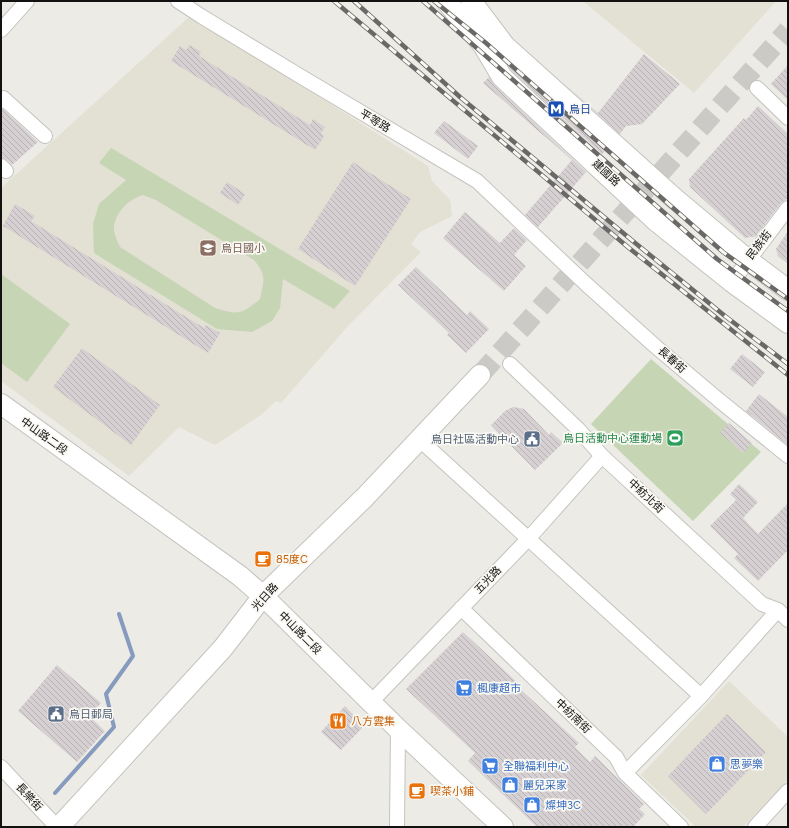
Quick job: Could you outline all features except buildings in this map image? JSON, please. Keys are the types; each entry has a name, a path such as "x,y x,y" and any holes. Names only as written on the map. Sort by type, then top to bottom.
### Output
{"main road":[{"name":"建國路","path":"446,1 483,45 502,76 656,221 732,282 788,324"},
{"path":"471,1 505,46 674,198 748,260 788,290"},
{"name":"光日路","path":"58,827 223,648 263,596 365,497 480,375"},
{"name":"中山路二段","path":"1,404 240,576 263,596 398,729 503,827"}],"street":[{"path":"1,30 27,1"},
{"name":"平等路","path":"178,1 311,83 477,181 559,259"},
{"path":"757,88 788,118"},
{"path":"1,101 3,98 45,136"},
{"name":"民族街","path":"732,282 788,208"},
{"name":"長春街","path":"559,259 665,355 788,456"},
{"name":"中紡北街","path":"510,364 578,428 602,456 762,604 783,615"},
{"path":"420,440 701,696"},
{"name":"五光路","path":"371,702 528,538 602,456"},
{"name":"中紡南街","path":"461,608 616,758 625,773 681,827"},
{"path":"625,773 783,615"},
{"path":"397,827 398,729"},
{"name":"長樂街","path":"1,767 58,827"},
{"path":"755,827 788,791"}],"shaded area":[{"path":"583,1 776,1 694,93"},
{"name":"烏日國小","path":"189,17 274,68 428,166 432,181 450,200 452,216 420,232 411,244 421,252 348,326 281,403 276,401 261,415 215,445 179,427 129,476 1,381 1,188"},
{"name":"思夢樂","path":"729,681 788,737 788,780 743,827 696,827 641,775"}],"green space":[{"path":"111,148 350,291 334,309 283,279 280,308 272,321 252,332 217,329 94,253 93,224 99,204 126,180 99,163","holes":["143,195 156,200 254,260 263,274 263,287 260,299 244,311 229,312 215,308 120,247 115,236 114,229 119,212 128,203"]},
{"path":"1,274 70,324 27,382 1,363"},
{"name":"烏日活動中心運動場","path":"651,359 761,452 693,521 591,424"}],"waterway":[{"path":"55,793 114,727 106,694 133,656 119,614"}],"tunnel":[{"path":"480,375 788,30"}],"railway":[{"path":"334,1 629,248 788,375"},
{"path":"354,1 460,97 634,242 725,316 788,364"},
{"path":"423,1 717,259 788,311"},
{"path":"434,1 486,43 723,252 788,299"}],"place":[{"name":"烏日","path":"556,109"},
{"name":"烏日國小","path":"208,248"},
{"name":"烏日活動中心運動場","path":"675,438"},
{"name":"烏日社區活動中心","path":"532,439"},
{"name":"85度C","path":"263,559"},
{"name":"楓康超市","path":"464,688"},
{"name":"烏日郵局","path":"56,714"},
{"name":"八方雲集","path":"338,721"},
{"name":"思夢樂","path":"717,764"},
{"name":"全聯福利中心","path":"490,766"},
{"name":"麗兒采家","path":"510,785"},
{"name":"喫茶小鋪","path":"417,791"},
{"name":"燦坤3C","path":"532,805"}]}
